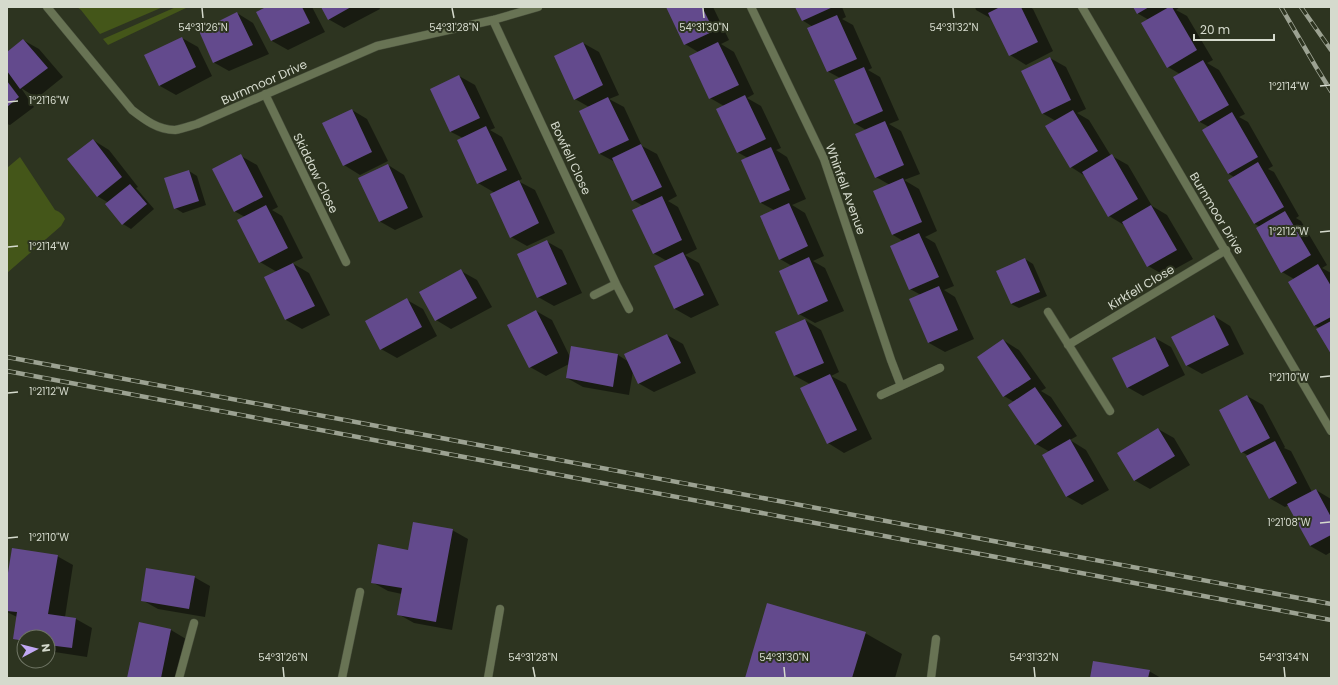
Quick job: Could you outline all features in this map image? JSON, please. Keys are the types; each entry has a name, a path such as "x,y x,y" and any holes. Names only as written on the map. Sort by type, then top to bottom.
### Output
{"street":[{"name":"Burnmoor Drive","path":"47,7 132,110 147,122 159,128 175,130 197,124 377,46 493,20 538,7"},
{"name":"Whinfell Avenue","path":"751,7 824,159 901,386"},
{"name":"Burnmoor Drive","path":"1082,7 1331,431"},
{"name":"Bowfell Close","path":"493,20 629,309"},
{"name":"Skiddaw Close","path":"265,94 346,262"},
{"name":"Kirkfell Close","path":"1068,344 1226,250"},
{"path":"594,295 616,284"},
{"path":"1048,312 1110,411"},
{"path":"881,395 940,368"},
{"path":"342,678 360,592"},
{"path":"488,678 500,609"},
{"path":"178,678 194,623"},
{"path":"931,678 936,639"}],"green space":[{"path":"77,7 163,7 100,34"},
{"path":"176,7 188,7 108,45 103,39"},
{"path":"20,157 55,210 61,213 65,219 61,226 7,273 7,168"}],"building":[{"path":"266,7 302,7 310,23 271,41 256,12"},
{"path":"321,7 351,7 328,20"},
{"path":"666,7 702,7 714,31 684,45"},
{"path":"795,7 833,7 802,21"},
{"path":"1000,7 1021,7 1038,42 1009,56 988,13"},
{"path":"1133,7 1149,7 1137,14"},
{"path":"1169,7 1172,7 1197,50 1167,68 1141,23"},
{"path":"237,12 253,45 213,63 199,31"},
{"path":"837,15 857,59 827,72 807,28"},
{"path":"182,37 196,67 159,86 144,55"},
{"path":"23,39 48,68 20,89 7,71 7,52"},
{"path":"583,42 603,85 574,100 554,56"},
{"path":"718,42 739,85 709,99 689,56"},
{"path":"1050,57 1071,100 1042,114 1021,71"},
{"path":"1203,60 1229,105 1199,122 1173,77"},
{"path":"864,67 883,111 854,124 834,80"},
{"path":"459,75 480,118 450,132 430,89"},
{"path":"7,81 19,97 7,107"},
{"path":"745,95 766,139 737,153 716,109"},
{"path":"608,97 629,140 599,154 579,111"},
{"path":"352,109 372,152 343,166 322,123"},
{"path":"1073,110 1098,151 1070,168 1045,126"},
{"path":"1232,112 1258,157 1228,174 1202,130"},
{"path":"885,121 904,165 875,178 855,134"},
{"path":"486,126 507,170 477,184 457,140"},
{"path":"93,139 122,177 97,197 67,159"},
{"path":"641,144 662,187 632,201 612,158"},
{"path":"771,147 790,190 760,203 741,160"},
{"path":"241,154 263,197 234,212 212,169"},
{"path":"1112,154 1138,199 1108,217 1082,172"},
{"path":"1258,162 1284,207 1254,224 1228,180"},
{"path":"388,164 408,208 379,222 358,178"},
{"path":"189,170 199,201 174,209 164,178"},
{"path":"903,178 922,222 892,235 873,191"},
{"path":"519,180 539,223 510,238 490,194"},
{"path":"130,184 147,204 122,225 105,204"},
{"path":"662,196 682,240 653,254 632,210"},
{"path":"789,203 808,246 779,260 760,216"},
{"path":"266,205 288,248 259,263 237,220"},
{"path":"1151,205 1177,250 1147,267 1122,222"},
{"path":"1285,211 1311,255 1281,273 1256,228"},
{"path":"919,233 939,277 909,290 890,246"},
{"path":"547,240 567,284 537,298 517,254"},
{"path":"683,252 704,295 674,309 654,266"},
{"path":"809,257 828,301 798,315 779,271"},
{"path":"1025,258 1040,292 1011,304 996,271"},
{"path":"293,263 315,306 285,320 264,277"},
{"path":"1318,264 1331,286 1331,317 1314,326 1288,282"},
{"path":"461,269 477,298 435,321 419,292"},
{"path":"939,286 958,330 928,343 909,299"},
{"path":"407,298 422,327 380,350 365,321"},
{"path":"536,310 558,353 529,368 507,325"},
{"path":"1214,315 1229,345 1186,366 1171,337"},
{"path":"805,319 824,363 794,376 775,332"},
{"path":"1331,321 1331,354 1316,329"},
{"path":"667,334 681,363 638,384 624,354"},
{"path":"1155,337 1169,366 1127,388 1112,358"},
{"path":"1003,339 1031,379 1003,397 977,357"},
{"path":"571,346 618,354 613,387 566,378"},
{"path":"830,374 857,430 827,444 800,388"},
{"path":"1035,387 1062,426 1035,445 1008,405"},
{"path":"1247,395 1270,438 1241,453 1219,410"},
{"path":"1158,428 1175,456 1134,481 1117,453"},
{"path":"1070,439 1094,481 1066,497 1042,455"},
{"path":"1275,441 1297,483 1269,499 1246,456"},
{"path":"1316,489 1331,517 1331,535 1310,546 1287,504"},
{"path":"413,522 453,529 436,622 397,615 402,588 371,583 378,544 408,550"},
{"path":"12,548 58,555 48,614 76,618 72,648 56,646 56,629 16,629 16,640 13,639 17,612 7,611 7,579"},
{"path":"146,568 195,576 189,609 141,601"},
{"path":"767,603 866,632 852,678 745,678"},
{"path":"139,622 171,629 161,678 127,678"},
{"path":"1093,661 1150,670 1148,678 1090,678"}],"railway":[{"path":"1281,7 1331,91"},
{"path":"1301,7 1331,50"},
{"path":"7,357 1331,604"},
{"path":"7,371 1331,620"}]}
